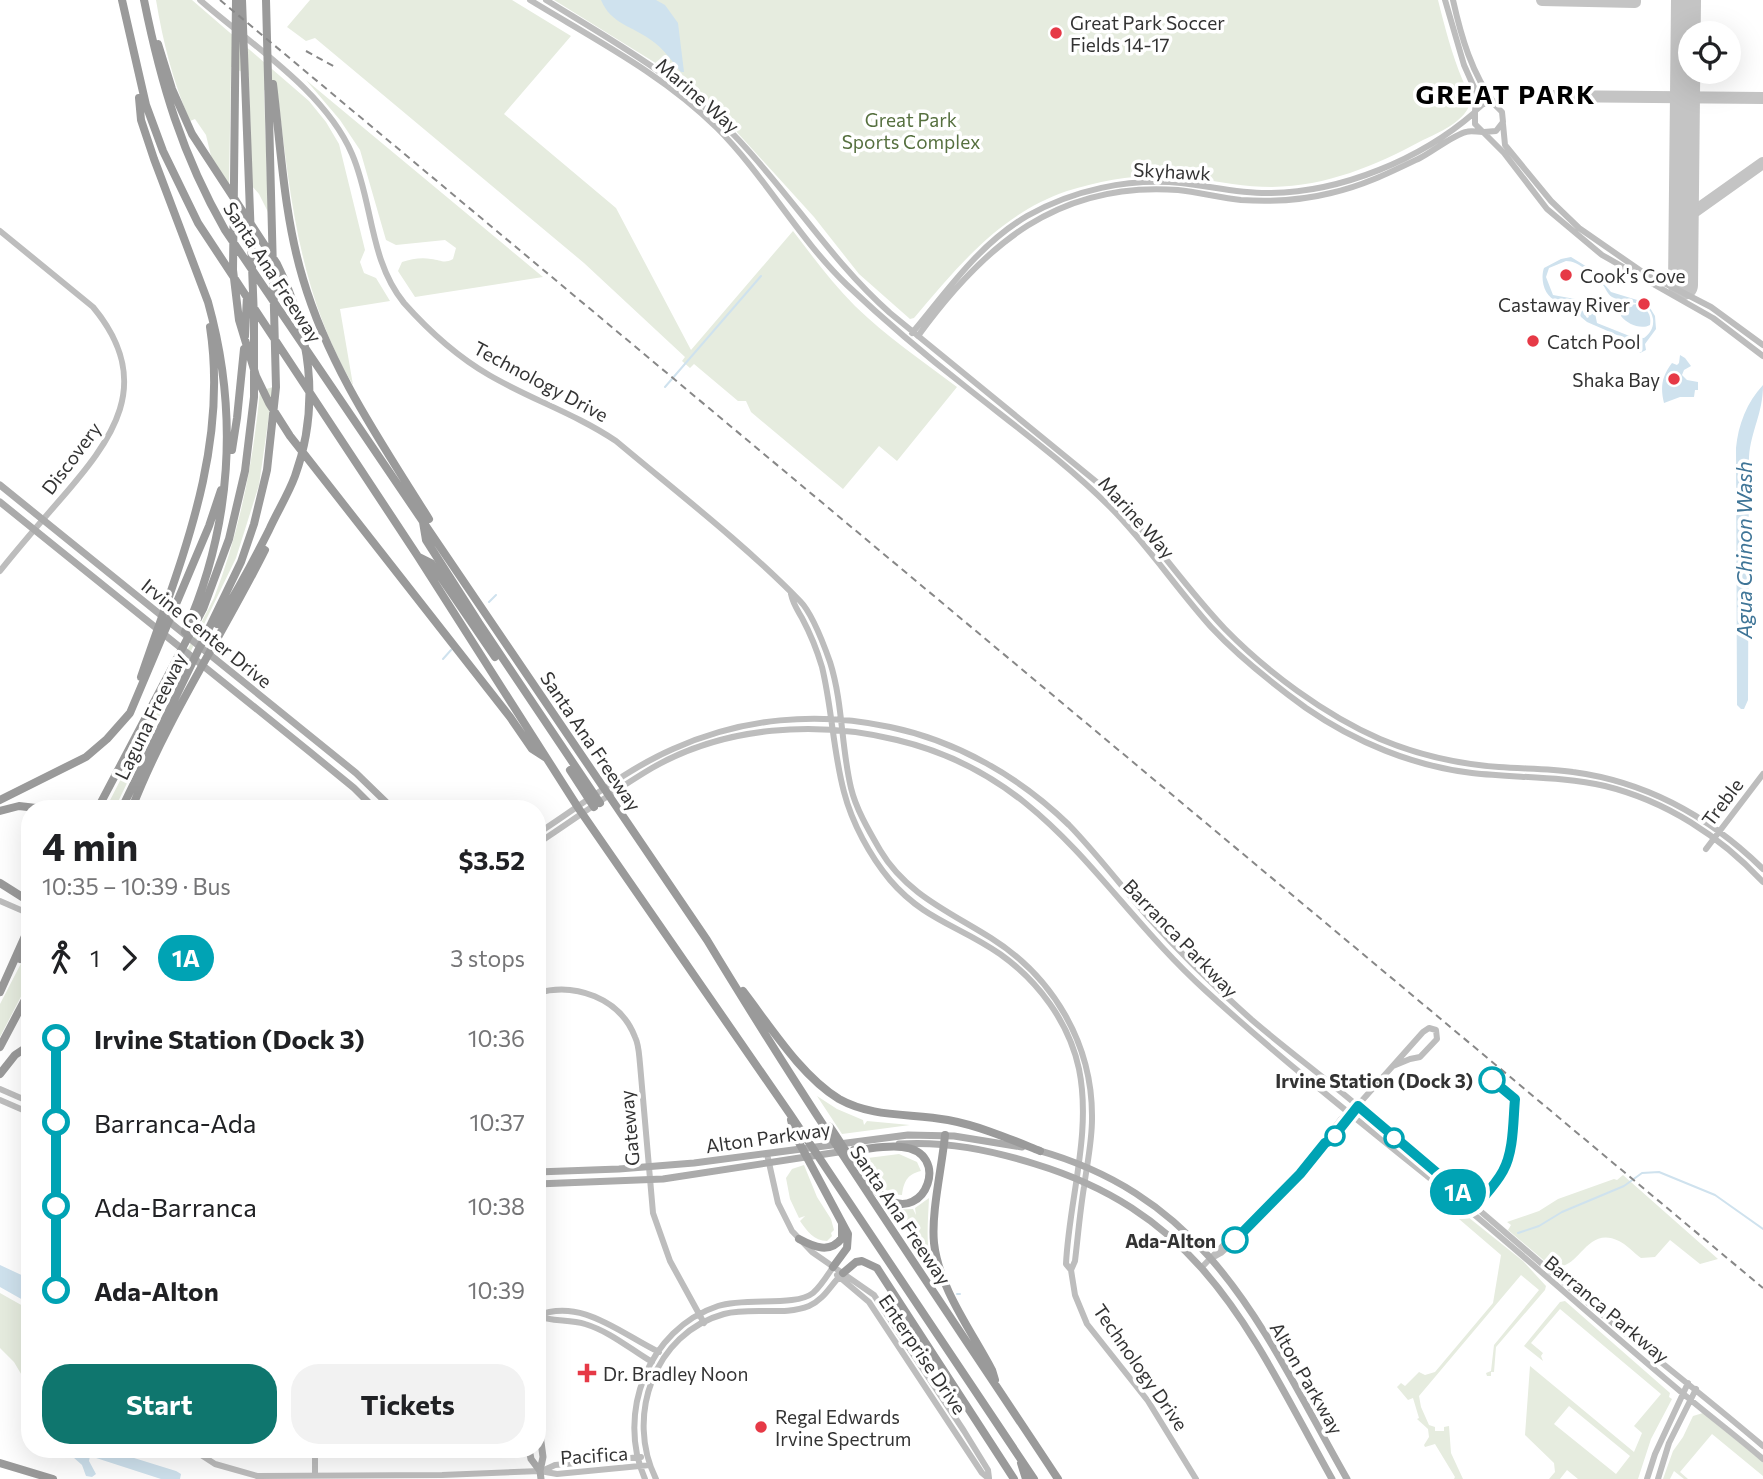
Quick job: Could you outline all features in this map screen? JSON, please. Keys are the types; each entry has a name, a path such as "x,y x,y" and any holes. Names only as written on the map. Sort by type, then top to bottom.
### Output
{"highway":[{"name":"Santa Ana Freeway","path":"122,0 138,79 163,152 198,223 417,555 587,820 790,1114 1034,1479"},
{"path":"236,0 233,270 242,335 256,376 269,403 316,469 510,717 532,749 548,760"},
{"path":"154,701 203,609 229,539 249,447 254,352 243,0"},
{"path":"266,0 272,100 292,237 302,277 319,327 345,380 429,520 434,536"},
{"name":"Santa Ana Freeway","path":"145,4 155,54 172,114 206,197 268,295 423,519 707,940 769,1043 906,1254 1058,1479"},
{"path":"136,800 197,672 246,588 287,501 308,420 310,369 305,338 293,299 277,264 192,134 172,89 145,4"},
{"path":"138,79 141,120 201,279 215,326 226,391 228,449 224,500 209,570 199,600 154,701"},
{"path":"206,637 241,562 254,524 267,470 276,380 272,100"},
{"path":"0,800 75,764 107,739 127,718 139,696 209,526 223,483 237,418 251,249"},
{"path":"107,739 137,691 202,493 210,450 215,380 211,334 201,279"},
{"path":"206,637 229,605 295,477"},
{"path":"423,519 426,540 550,735"},
{"path":"417,555 430,563 594,801"},
{"name":"Laguna Freeway","path":"126,800 206,637"},
{"name":"Laguna Freeway","path":"103,800 154,701"},
{"path":"0,811 21,806"},
{"path":"0,883 21,896"},
{"path":"707,940 803,1067 835,1096 870,1111 962,1124 1040,1151"},
{"path":"0,994 21,946"},
{"path":"0,994 21,956"},
{"path":"0,1047 21,1007"},
{"path":"769,1043 879,1192 891,1201 902,1204 916,1200 926,1190 930,1176 929,1165 913,1150 902,1147 851,1146"},
{"path":"0,1074 21,1051"},
{"path":"790,1114 795,1135 848,1234 849,1241 844,1255 833,1267"},
{"path":"944,1140 934,1230 937,1259 943,1278 992,1370 998,1390"},
{"path":"799,1240 819,1248 830,1248 842,1238 842,1221"},
{"path":"841,1275 856,1262 862,1261 877,1268 1014,1479"},
{"path":"1020,1457 1027,1479"},
{"path":"0,1463 53,1479"}],"main road":[{"name":"Irvine Center Drive","path":"0,485 356,773 384,800"},
{"name":"Irvine Center Drive","path":"0,502 366,800"},
{"name":"Alton Parkway","path":"944,1140 1084,1181 1121,1200 1174,1239 1202,1267 1239,1315 1332,1479"},
{"name":"Alton Parkway","path":"546,1184 649,1180 698,1175 795,1150 944,1140 995,1141 1040,1151 1077,1164 1118,1182 1148,1201 1184,1229 1212,1258 1247,1304 1347,1479"},
{"name":"Alton Parkway","path":"546,1172 799,1158 851,1146"},
{"path":"531,1458 541,1475"}],"street":[{"name":"Technology Drive","path":"200,0 311,95 329,115 355,161 381,260 397,293 411,311 445,343 489,375 593,425 616,441 758,559 801,602 823,644 835,679 853,794 888,863 932,905 988,936 1022,960 1049,989 1066,1014 1081,1049 1091,1090 1092,1119 1075,1261 1071,1270"},
{"name":"Marine Way","path":"530,0 652,75 716,128 837,274 910,341 1089,486 1126,524 1215,631 1254,667 1313,713 1362,740 1404,757 1453,771 1574,780 1620,790 1668,810 1715,838 1763,882"},
{"name":"Marine Way","path":"546,0 645,61 713,114 748,151 859,285 1104,488 1135,520 1230,634 1319,706 1370,734 1415,752 1454,762 1574,772 1615,780 1672,801 1720,831 1763,869"},
{"path":"1445,0 1464,65 1477,96 1475,124 1504,153 1543,204 1587,244 1623,270 1713,318 1763,356"},
{"path":"1453,0 1461,33 1477,74 1486,92 1502,112 1506,145 1551,201 1578,228 1641,271 1711,307 1763,345"},
{"path":"1475,112 1483,104 1497,105"},
{"name":"Skyhawk","path":"910,341 978,253 1028,216 1066,198 1119,185 1153,182 1243,192 1311,190 1353,180 1385,167 1453,131 1475,112"},
{"path":"1483,132 1496,131 1503,122"},
{"name":"Skyhawk","path":"916,333 992,250 1031,223 1064,207 1104,195 1145,190 1181,190 1257,201 1323,195 1375,180 1462,133 1483,132"},
{"name":"Discovery","path":"0,231 93,307 109,329 122,364 124,389 117,421 105,443 81,476 0,571"},
{"path":"1181,590 1188,585"},
{"name":"Technology Drive","path":"791,594 793,604 802,618 821,664 844,793 870,852 891,881 912,902 935,919 999,953 1020,970 1045,996 1060,1020 1079,1069 1083,1118 1066,1264 1071,1270 1075,1295 1087,1324 1148,1401 1196,1479"},
{"name":"Barranca Parkway","path":"546,838 563,828 626,774 672,749 725,730 774,720 831,719 895,728 943,743 985,762 1018,784 1068,825 1180,952 1219,990 1358,1106 1683,1394 1763,1458"},
{"name":"Barranca Parkway","path":"546,828 677,756 710,744 760,732 843,730 901,740 950,756 982,772 1034,808 1059,831 1147,932 1205,991 1350,1114 1473,1209 1763,1446"},
{"name":"Treble","path":"1706,849 1763,774"},
{"path":"0,889 21,897"},
{"path":"0,901 21,910"},
{"name":"Gateway","path":"546,990 566,989 593,995 613,1007 632,1030 640,1064 653,1213 670,1261 704,1323"},
{"path":"1202,1267 1221,1253 1300,1174 1341,1119 1358,1106 1393,1066 1423,1032 1429,1028 1436,1030 1437,1039 1420,1057 1393,1066"},
{"path":"1263,1040 1269,1034"},
{"path":"0,1088 21,1098"},
{"path":"0,1100 21,1110"},
{"path":"768,1158 780,1208 799,1240"},
{"path":"1473,1209 1502,1173 1507,1162"},
{"name":"Enterprise Drive","path":"799,1240 841,1275 870,1291 882,1306 964,1431 988,1470 989,1479"},
{"path":"645,1479 634,1433 635,1408 641,1384 652,1362 674,1334 715,1307 740,1301 799,1300 817,1289 833,1267"},
{"path":"656,1479 647,1457 643,1416 652,1378 675,1344 704,1323 719,1316 740,1311 805,1307 822,1298 841,1275"},
{"path":"546,1312 585,1314 608,1323 659,1352"},
{"path":"583,1323 585,1314"},
{"path":"546,1320 583,1323 615,1337 652,1362"},
{"path":"1647,1479 1655,1454 1688,1383"},
{"path":"1658,1479 1669,1443 1696,1389"},
{"name":"Pacifica","path":"541,1475 555,1465 647,1457"},
{"name":"Pacifica","path":"206,1458 215,1464 257,1476 541,1475 650,1465"},
{"path":"315,1458 315,1475"}],"green space":[{"path":"156,0 192,0 309,101 339,144 365,250 360,262 364,273 376,278 390,301 340,309 353,385 335,351 309,281 293,208 278,96 264,90 268,212 252,186 249,75 231,67 229,184 211,156 206,135 195,119 190,121 178,92"},
{"path":"310,0 512,0 571,36 504,114 616,208 691,350 793,231 855,306 957,387 897,461 879,446 843,489 751,412 746,401 738,401 694,364 690,368 682,361 685,357 584,263 315,38 306,41 287,27"},
{"name":"Great Park Sports Complex","path":"554,0 1438,0 1470,103 1461,117 1436,134 1369,166 1331,179 1292,186 1262,187 1177,176 1145,176 1067,191 1021,213 1001,228 964,261 914,318 910,319 859,274 814,217 725,119 662,67"},
{"path":"306,80 543,277 415,297 398,271 402,262 424,258 447,261 453,259 456,248 445,240 396,245 386,240 360,150 340,120"},
{"path":"273,387 259,485 236,558 119,800 110,800 214,598 244,496 260,391"},
{"path":"21,963 21,996 0,1037 0,1004"},
{"path":"817,1096 837,1109 863,1120 864,1125 867,1121 910,1125 842,1134"},
{"path":"899,1154 917,1162 921,1171 908,1178 902,1195 883,1187 872,1177 860,1159"},
{"path":"804,1165 817,1197 831,1219 834,1230 827,1241 808,1232 800,1221 805,1216 799,1218 790,1199 786,1178 792,1169"},
{"path":"1623,1175 1718,1259 1700,1264 1670,1240 1655,1257 1641,1258 1622,1242 1608,1238 1591,1243 1571,1262 1554,1269 1508,1230 1511,1225 1507,1222 1539,1211 1558,1199 1617,1180"},
{"path":"929,1198 928,1244 932,1272 891,1210 913,1209 916,1215 915,1208"},
{"path":"1463,1213 1523,1261 1546,1286 1496,1347 1494,1372 1491,1372 1491,1376 1486,1373 1491,1371 1494,1345 1539,1290 1521,1275 1419,1396 1429,1425 1435,1427 1435,1431 1444,1431 1444,1427 1449,1426 1451,1453 1463,1479 1454,1479 1435,1444 1425,1447 1429,1437 1428,1429 1417,1419 1419,1418 1413,1398 1408,1400 1397,1387 1401,1383 1405,1386 1419,1372 1425,1375 1435,1372 1493,1303 1501,1255 1459,1219"},
{"path":"0,1293 21,1305 21,1374 0,1348"},
{"path":"1565,1301 1670,1393 1669,1397 1672,1399 1651,1439 1638,1479 1578,1479 1567,1470 1560,1479 1549,1479 1555,1472 1554,1463 1525,1435 1530,1366 1634,1452 1642,1433 1634,1426 1661,1394 1560,1309 1531,1343 1543,1353 1543,1361 1524,1346 1560,1302","holes":["1569,1406 1630,1456 1616,1474 1554,1424"]},
{"path":"1703,1413 1763,1462 1763,1476 1712,1434 1680,1472 1688,1479 1674,1471 1670,1479 1663,1479 1673,1451 1693,1416"}],"water":[{"path":"601,0 656,0 665,5 678,23 684,72 681,72 655,43 616,20"},
{"name":"Castaway River","path":"1571,257 1592,270 1611,292 1647,303 1655,316 1656,329 1645,344 1646,350 1640,353 1633,342 1587,322 1581,317 1575,303 1560,302 1549,296 1543,282 1544,268","holes":["1566,261 1590,273 1612,297 1647,308 1653,319 1648,334 1644,338 1632,337 1597,323 1595,313 1587,313 1587,318 1575,299 1553,295 1546,277 1549,268"]},
{"path":"1636,304 1648,312 1650,325 1634,325 1621,316 1623,307"},
{"name":"Shaka Bay","path":"1680,355 1691,366 1684,370 1682,375 1687,380 1698,382 1698,390 1695,390 1694,397 1680,397 1664,403 1664,377 1672,363 1679,363"},
{"name":"Agua Chinon Wash","path":"1763,385 1749,457 1748,700 1744,709 1741,709 1737,705 1736,448 1744,414"},
{"path":"0,1265 21,1275 21,1299 0,1287"},
{"path":"74,1458 90,1458 96,1474 92,1477 86,1476 82,1465"},
{"path":"96,1458 134,1458 181,1474 180,1479 161,1479"}],"waterway":[{"path":"665,387 761,276"},
{"path":"489,602 496,595"},
{"path":"443,659 451,650"},
{"path":"1518,1233 1539,1226 1562,1212 1624,1186 1642,1173 1659,1172 1715,1195 1763,1229"}],"taxiway":[{"path":"1542,0 1635,0"},
{"path":"1544,96 1763,98"},
{"path":"1684,219 1763,163"}],"runway":[{"path":"1683,285 1686,0"}],"railway":[{"path":"220,0 1763,1288"},
{"path":"306,51 335,67"}],"bus line":[{"name":"1A","path":"1235,1240 1300,1174 1358,1106 1476,1206 1502,1173 1507,1162 1513,1123 1515,1099 1492,1080"}],"place":[{"name":"Great Park Soccer Fields 14-17","path":"1056,33"},
{"name":"Cook's Cove","path":"1566,275"},
{"name":"Castaway River","path":"1644,304"},
{"name":"Catch Pool","path":"1533,341"},
{"name":"Shaka Bay","path":"1674,379"},
{"name":"Irvine Station (Dock 3)","path":"1492,1080"},
{"name":"Ada-Alton","path":"1235,1240"},
{"name":"Dr. Bradley Noon","path":"587,1373"},
{"name":"Regal Edwards Irvine Spectrum","path":"761,1427"}],"district":[{"name":"GREAT PARK","path":"1506,93"}]}
